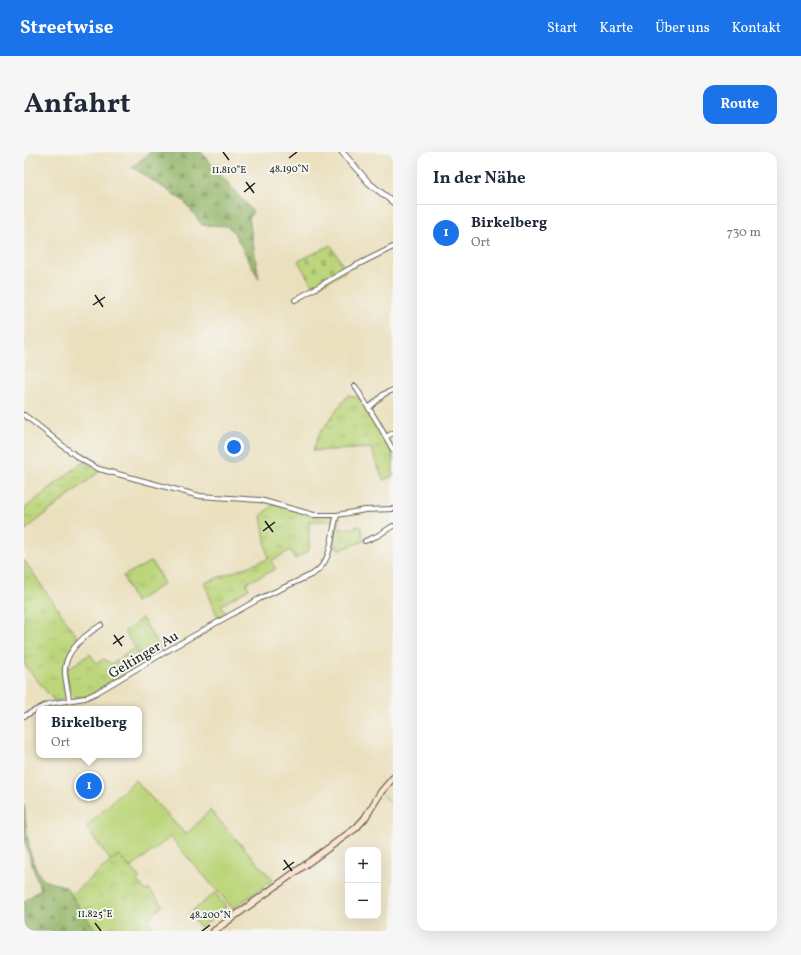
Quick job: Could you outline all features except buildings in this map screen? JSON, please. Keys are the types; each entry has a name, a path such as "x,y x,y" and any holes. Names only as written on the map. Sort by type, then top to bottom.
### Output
{"main road":[{"path":"214,931 356,828 365,818 393,778"}],"street":[{"path":"342,152 369,183 393,202"},
{"path":"295,300 349,269 393,247"},
{"path":"355,386 393,450"},
{"path":"369,408 384,394 393,390"},
{"path":"24,415 73,455 99,469 200,496 260,500 314,514 337,515 344,513 393,509"},
{"path":"386,437 393,434"},
{"name":"Geltinger Au","path":"44,706 69,699 85,698 102,690 177,645 267,595 310,576 320,569 331,549 337,515"},
{"path":"365,541 393,526"},
{"path":"69,699 65,674 68,661 81,640 86,635 101,626"},
{"name":"Geltinger Au","path":"24,716 36,710"}],"green space":[{"path":"151,152 201,152 253,212 249,218 259,279 233,231 227,226 202,225 184,201 132,167"},
{"path":"331,245 346,271 314,289 298,261"},
{"path":"348,395 359,398 374,417 388,440 393,454 393,476 383,480 371,448 313,451 319,434"},
{"path":"83,462 101,470 24,531 24,509"},
{"path":"275,503 314,516 333,516 333,521 309,521 309,550 295,559 291,550 271,561 276,569 246,583 249,589 221,605 227,615 219,620 204,583 268,559 261,516"},
{"path":"338,517 340,517 338,522 339,529 356,528 356,526 361,527 364,541 339,550 338,547 333,547"},
{"path":"24,560 78,638 67,659 67,696 60,700 54,701 24,664"},
{"path":"152,561 164,584 135,602 123,576"},
{"path":"142,618 163,652 147,662 124,632"},
{"path":"134,648 145,663 85,697 71,696 66,670 90,654 97,663 104,659 112,664"},
{"path":"135,780 186,835 210,810 273,880 233,909 170,837 131,868 118,855 111,861 86,827"},
{"path":"24,805 31,854 38,872 45,881 66,887 96,931 24,931 24,902 40,889 24,839"},
{"path":"118,855 140,878 137,881 146,891 149,889 163,906 149,917 148,921 156,931 96,931 71,895"},
{"path":"215,893 226,907 201,928 189,914"}],"waterway":[{"path":"384,795 393,807"},
{"path":"233,914 291,871"},
{"path":"207,931 214,928"}],"place":[{"name":"Birkelberg","path":"89,786"}]}
